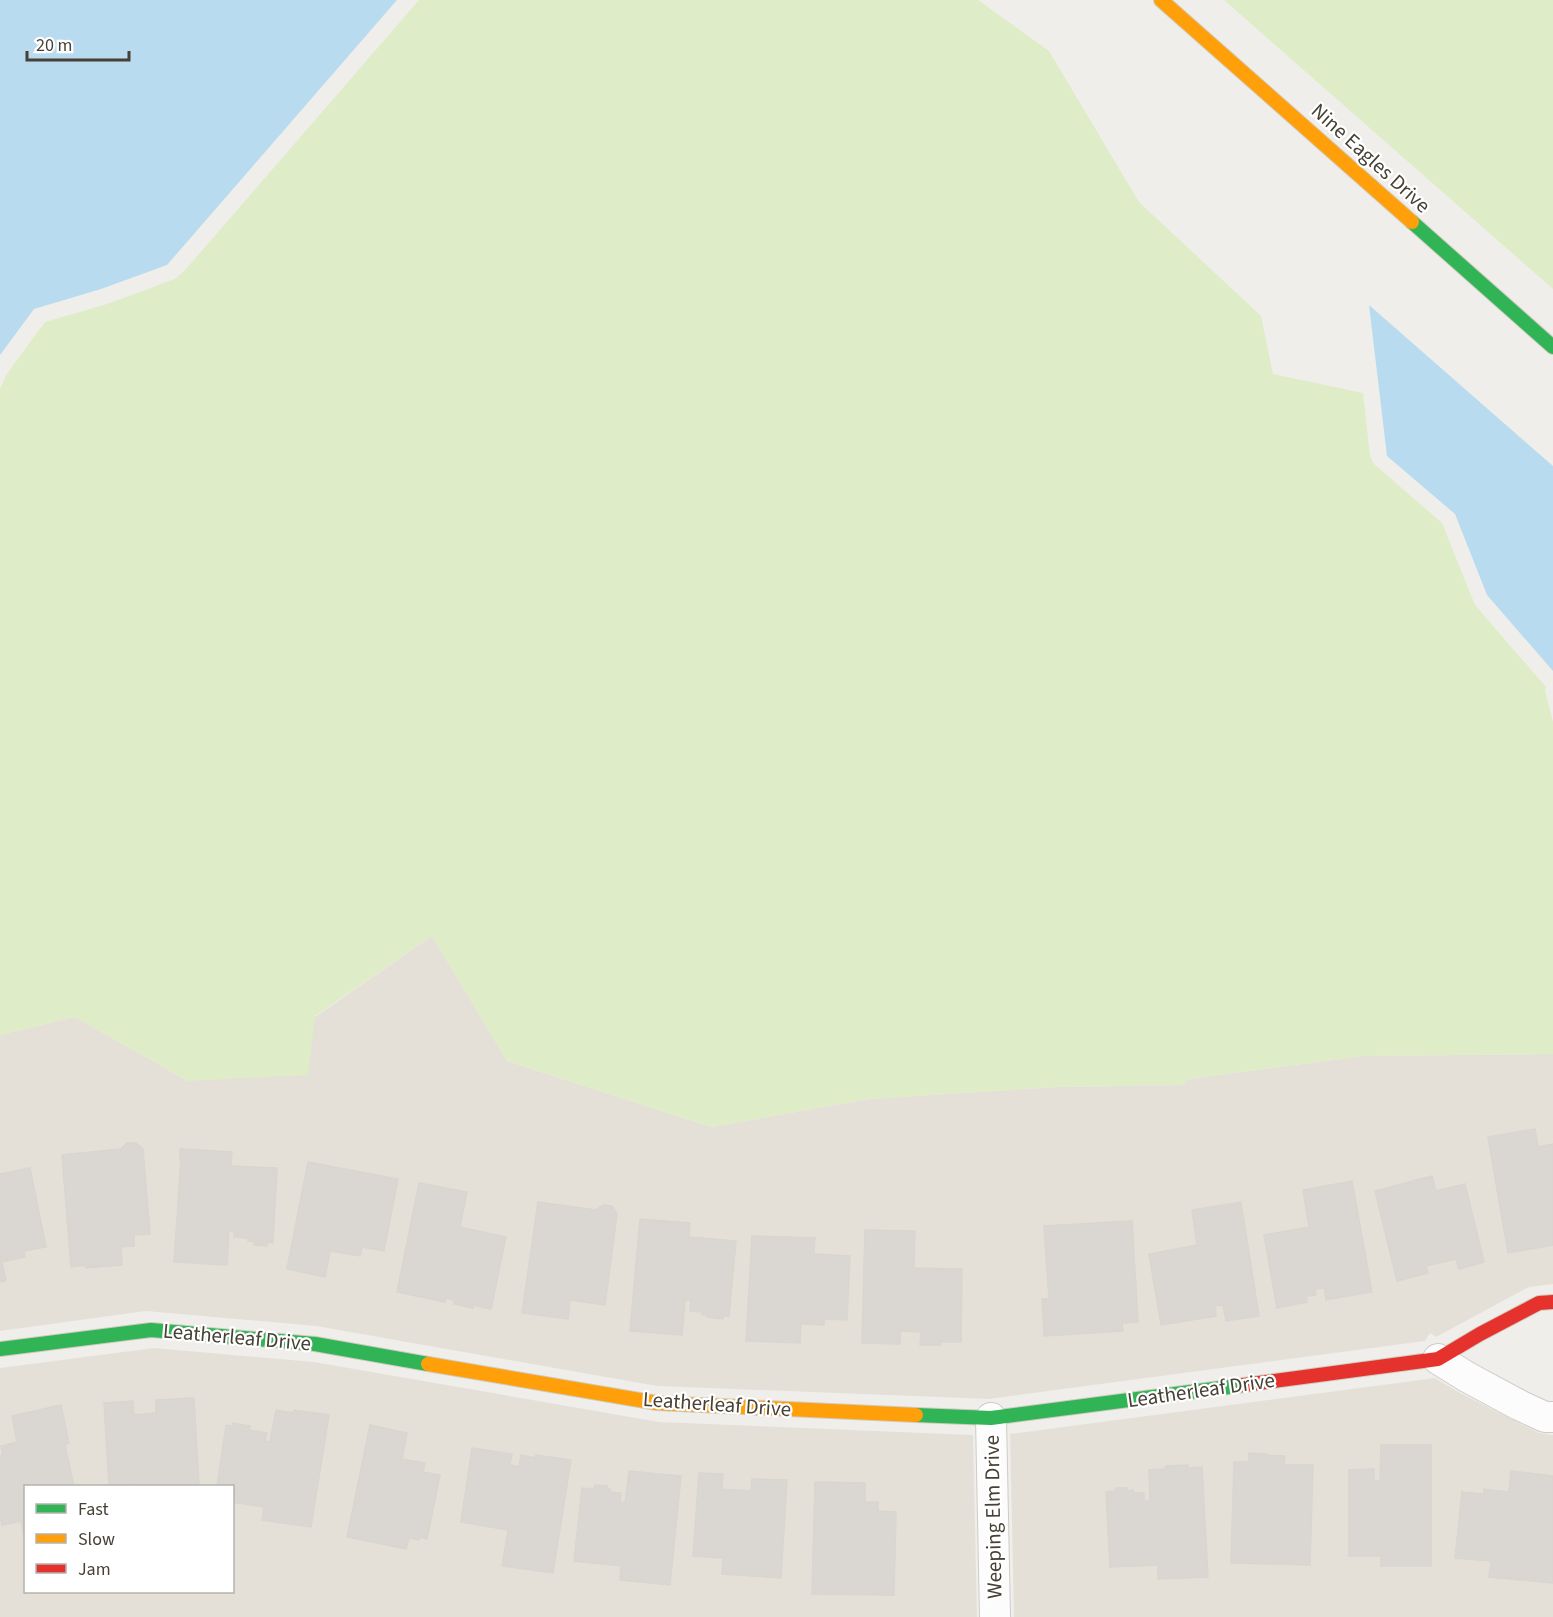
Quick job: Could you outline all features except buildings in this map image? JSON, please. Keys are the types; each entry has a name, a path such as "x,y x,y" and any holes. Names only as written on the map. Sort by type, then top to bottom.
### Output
{"street":[{"name":"Nine Eagles Drive","path":"1161,0 1553,347"},
{"name":"Leatherleaf Drive","path":"0,1349 151,1330 315,1344 657,1404 991,1418 1438,1359 1539,1303 1553,1302"},
{"path":"1438,1359 1520,1405 1545,1417 1553,1417"},
{"name":"Weeping Elm Drive","path":"991,1418 995,1617"}],"shaded area":[{"path":"432,936 507,1061 711,1127 869,1099 1056,1087 1182,1085 1189,1079 1363,1056 1553,1054 1553,1284 1529,1287 1436,1337 1430,1333 1425,1341 988,1399 657,1386 316,1326 146,1311 0,1331 0,1035 75,1017 188,1081 315,1017"},
{"path":"154,1348 314,1362 659,1422 973,1435 977,1617 0,1617 0,1368"},
{"path":"1435,1378 1539,1433 1553,1435 1553,1617 1014,1617 1010,1434"}],"green space":[{"path":"419,0 978,0 1049,51 1139,202 1261,316 1273,374 1363,393 1370,456 1374,464 1442,523 1475,605 1546,687 1553,722 1553,1054 1363,1056 1189,1079 1182,1085 1056,1087 869,1099 711,1127 507,1061 432,936 315,1016 308,1075 188,1081 75,1017 0,1035 0,389 6,375 45,322 107,304 175,279 186,269"},
{"path":"1224,0 1553,0 1553,289"}],"water":[{"path":"0,0 397,0 167,265 101,289 34,309 0,355"},
{"path":"1369,305 1553,466 1553,671 1487,595 1455,514 1387,456"}],"traffic: fast":[{"path":"1412,222 1553,347"},
{"path":"0,1349 151,1330 315,1344 428,1364"},
{"path":"916,1415 991,1418 1244,1385"}],"traffic: slow":[{"path":"1161,0 1412,222"},
{"path":"428,1364 657,1403 916,1415"}],"traffic: jam":[{"path":"1244,1385 1438,1359 1539,1303 1553,1302"}]}
